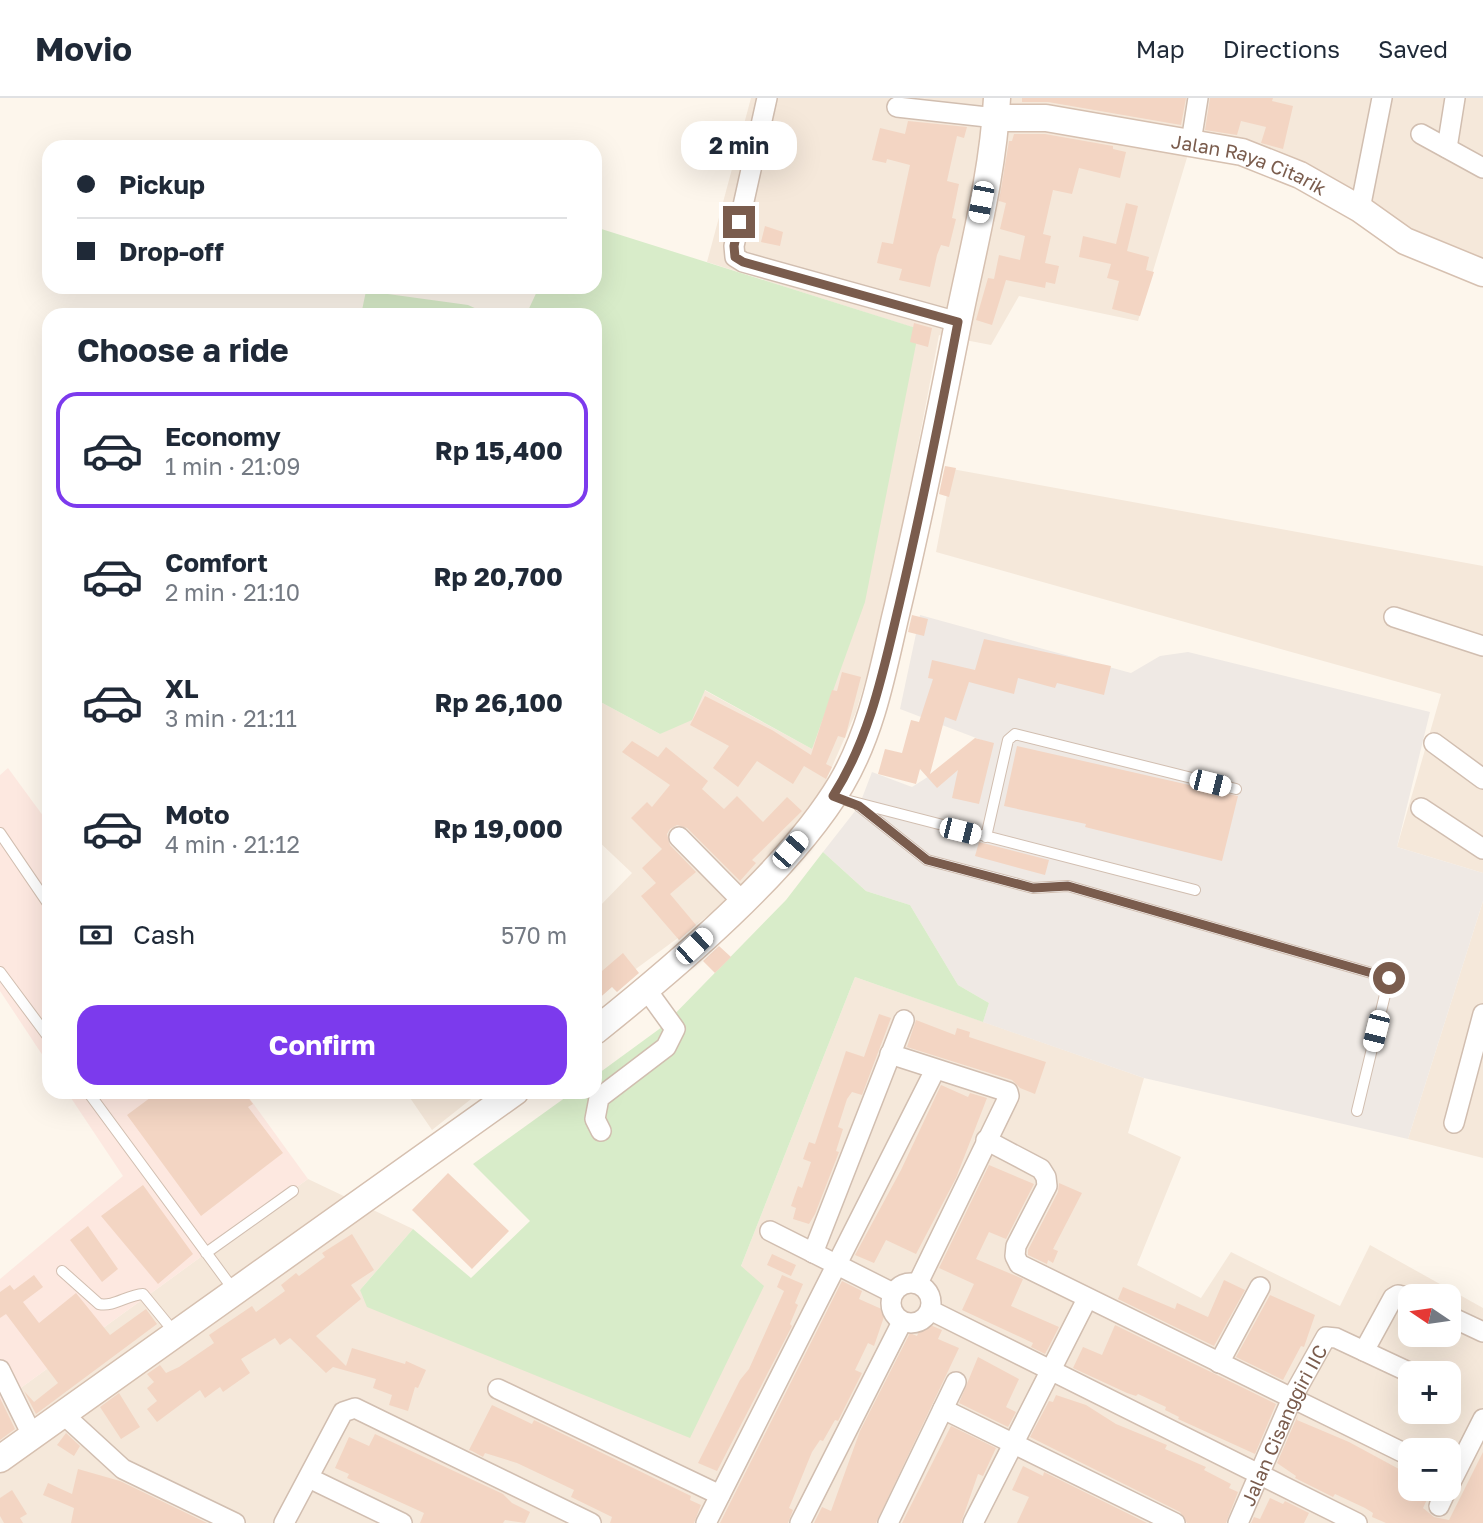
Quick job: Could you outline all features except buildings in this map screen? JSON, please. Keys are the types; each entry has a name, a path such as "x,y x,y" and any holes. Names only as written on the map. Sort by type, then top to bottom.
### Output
{"street":[{"path":"767,98 734,246 735,257 743,262 958,322"},
{"path":"1191,142 1198,98"},
{"path":"1360,209 1382,98"},
{"path":"1447,148 1455,98"},
{"path":"602,1025 646,989 742,901 778,864 833,796 864,738 922,504 996,108 897,107"},
{"name":"Jalan Raya Citarik","path":"996,108 1242,152 1289,170 1360,209 1405,240 1483,273"},
{"path":"1421,134 1483,168"},
{"path":"1394,617 1483,646"},
{"path":"1434,743 1483,779"},
{"path":"1421,808 1483,849"},
{"path":"679,837 742,901"},
{"path":"602,1096 666,1047 675,1029 646,989"},
{"path":"1454,1123 1483,1014"},
{"path":"813,1253 904,1020"},
{"path":"890,1054 1008,1092 1008,1101 986,1140 918,1283"},
{"path":"706,1523 935,1070"},
{"path":"0,1459 505,1099"},
{"path":"599,1099 594,1119 601,1131"},
{"path":"986,1140 1041,1170 1046,1177 1046,1186 1016,1246 1015,1256 1019,1264 1219,1363 1293,1396 1398,1450"},
{"path":"770,1231 892,1293"},
{"path":"903,1283 918,1283 931,1299 930,1310 923,1319 913,1323 902,1322 894,1314 890,1304 892,1293 903,1283"},
{"path":"1219,1363 1260,1287"},
{"path":"1364,1350 1393,1298 1398,1295"},
{"path":"972,1523 1087,1299"},
{"path":"930,1310 1357,1523"},
{"path":"800,1523 902,1322"},
{"path":"1461,1322 1483,1332"},
{"name":"Jalan Cisanggiri IIC","path":"1238,1523 1293,1396 1326,1337 1336,1338 1398,1367"},
{"path":"0,1370 33,1437"},
{"path":"888,1523 956,1382"},
{"path":"498,1389 720,1495"},
{"path":"284,1523 343,1412 355,1408 591,1523"},
{"path":"943,1409 1175,1523"},
{"path":"63,1414 123,1469 234,1523"},
{"path":"1461,1462 1483,1419"},
{"path":"309,1478 402,1523"}],"lane":[{"path":"986,837 1008,740 1015,734 1236,789"},
{"path":"833,796 859,806 1195,890"},
{"path":"859,806 927,860 1033,888 1068,886 1389,978 1356,1111"},
{"path":"0,833 42,895"},
{"path":"0,972 42,1029"},
{"path":"93,1099 236,1292"},
{"path":"206,1253 293,1191"},
{"path":"62,1271 99,1304 112,1304 129,1295 143,1294 176,1334"}],"shaded area":[{"path":"751,98 1483,98 1483,283 1265,170 1189,151 1138,321 1019,296 991,345 939,335 888,604 856,712 817,801 739,893 602,994 602,904 632,873 602,845 602,703 660,734 704,690 812,749 918,329 707,262"},
{"path":"952,469 1483,566 1483,873 1397,847 1441,694 936,552"},
{"path":"920,615 1131,673 1160,656 1188,652 1430,712 1397,847 1483,873 1483,901 1408,1139 1144,1078 983,1022 989,1003 958,985 910,905 866,891 823,852 859,806 872,772 912,787 984,741 900,709"},
{"path":"8,768 42,814 42,1054 0,991 0,775"},
{"path":"1483,901 1483,1158 1408,1139"},
{"path":"855,977 1144,1078 1128,1133 1181,1157 1137,1265 1201,1298 1231,1252 1340,1306 1370,1245 1440,1284 1398,1284 1398,1348 1461,1348 1461,1296 1483,1308 1483,1523 0,1523 0,1403 308,1179 413,1229 360,1290 741,1266"},
{"path":"72,1099 250,1099 308,1179 0,1403 0,1279 123,1176"},
{"path":"411,1099 471,1099 432,1130"}],"green space":[{"path":"602,229 919,329 865,602 812,749 705,690 692,720 660,734 602,703 602,308 529,308 536,294 602,294"},
{"path":"365,294 388,294 475,308 362,308"},
{"path":"823,852 866,891 910,905 958,985 989,1003 983,1022 855,977 741,1266 764,1286 690,1438 367,1307 360,1290 413,1229 471,1278 530,1221 473,1164 563,1099 602,1099 602,1071 662,1027 786,900"}],"route":[{"path":"739,222 733,251 738,260 958,322 907,569 878,690 864,738 833,796 859,806 927,860 1033,888 1068,886 1389,978"}]}
